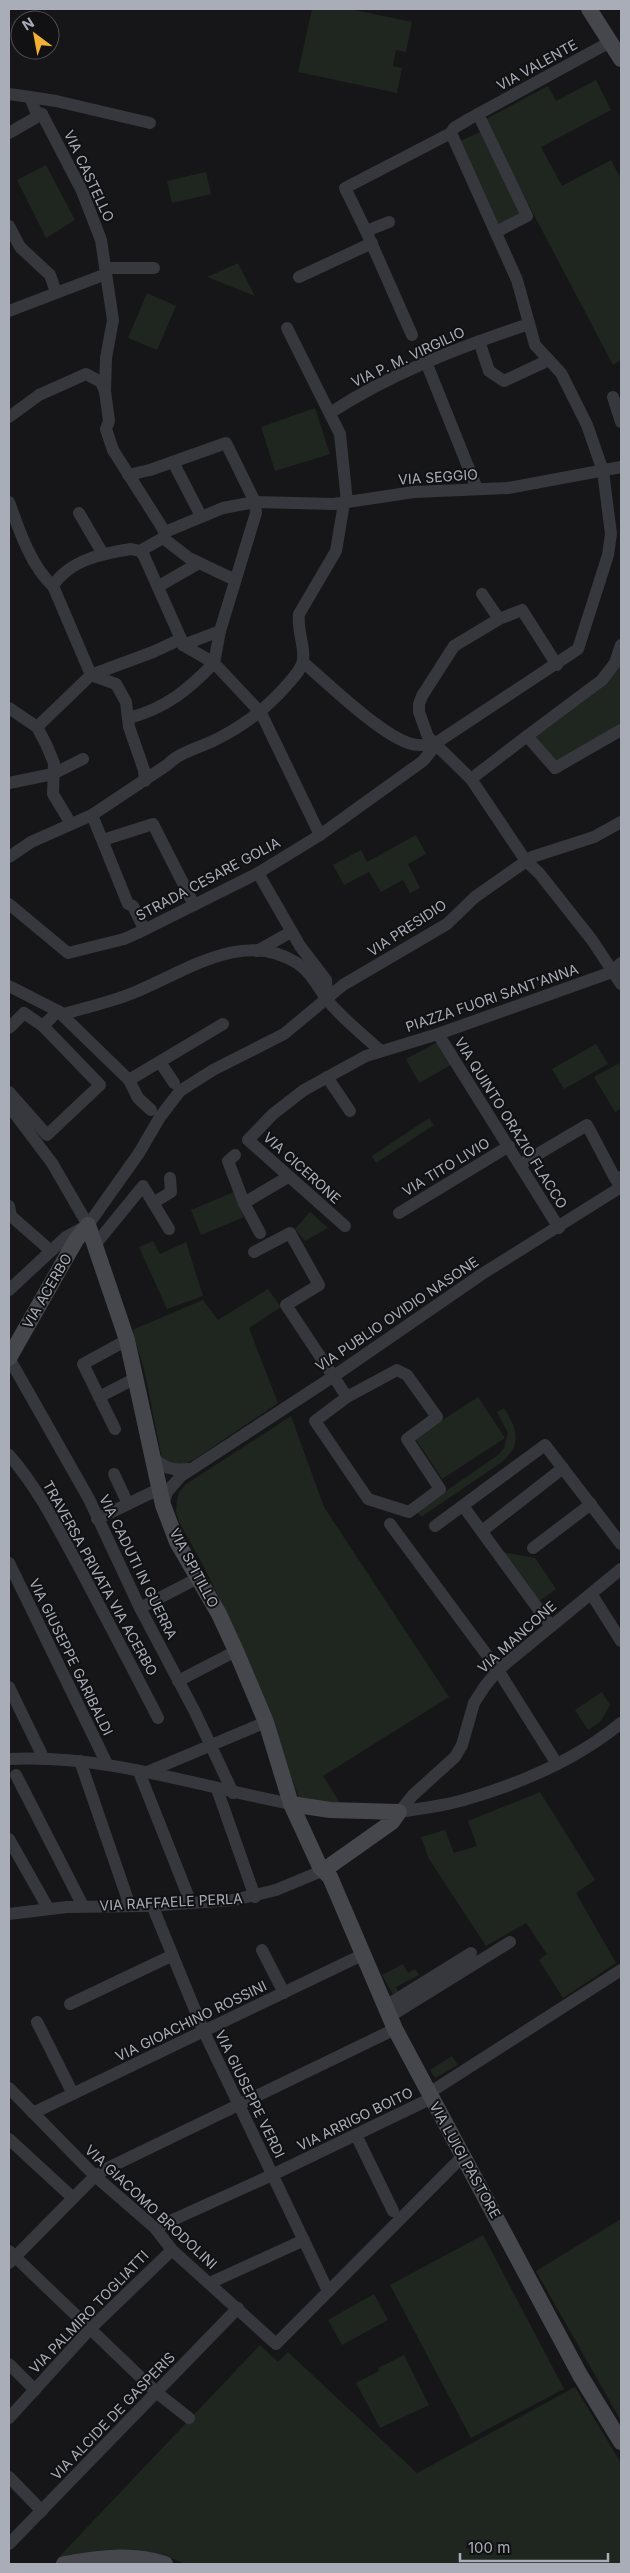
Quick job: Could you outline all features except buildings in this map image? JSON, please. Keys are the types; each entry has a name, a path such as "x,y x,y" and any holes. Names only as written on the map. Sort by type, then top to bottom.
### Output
{"street":[{"path":"590,9 621,59"},
{"name":"VIA VALENTE","path":"366,230 345,188 451,133 454,128 478,114 610,42"},
{"path":"9,94 56,100 150,123"},
{"name":"VIA CASTELLO","path":"30,97 36,112 42,114 60,145 92,214 101,240 113,320 106,358 105,391 109,421 106,429 113,450 164,535 176,550 235,580"},
{"path":"9,133 42,114"},
{"path":"478,114 527,216 496,232"},
{"name":"STRADA CESARE GOLIA","path":"9,904 68,953 124,939 258,873 320,835 423,760 435,745 462,724 557,665 578,649 608,555 611,524 603,471 579,406 561,373 535,345 517,280 451,133"},
{"path":"389,222 366,230 412,335"},
{"path":"9,226 20,247 50,275 56,292"},
{"path":"299,277 372,243"},
{"path":"9,311 106,271 154,268"},
{"name":"VIA P. M. VIRGILIO","path":"327,407 367,391 426,362 478,341 529,324"},
{"path":"9,857 31,842 92,815 145,781 176,756 216,739 261,712 296,676 303,662 304,652 298,625 299,614 336,551 346,502 340,434 287,328"},
{"path":"478,341 489,371 504,381 549,360"},
{"path":"426,362 477,489"},
{"path":"9,417 39,394 86,374 96,377 102,382 105,391"},
{"path":"613,397 621,422"},
{"path":"128,475 173,462 226,443 255,502 254,523 220,631 214,663 171,702 154,712 129,718"},
{"path":"173,462 201,516"},
{"name":"VIA SEGGIO","path":"140,551 164,535 201,516 223,508 255,502 346,502 414,492 508,488 621,467"},
{"path":"9,502 33,556 46,580 53,586 91,675 116,684 126,702 129,727 144,770 145,781"},
{"path":"79,513 103,554"},
{"path":"53,586 64,573 93,557 131,549 140,551 159,586 182,642 214,663 261,712 320,835"},
{"path":"159,586 199,563"},
{"path":"482,594 500,619"},
{"path":"557,665 522,610 500,619 454,646 422,696 419,712 428,737 471,779 526,861 539,873 592,940 618,969 621,984"},
{"path":"37,727 91,675 182,642 220,631"},
{"path":"471,779 602,680 615,663 621,644"},
{"path":"303,662 355,708 396,737 411,744 435,745"},
{"path":"9,708 37,727 54,763 54,794 71,824"},
{"path":"527,736 555,768 621,730"},
{"path":"9,783 53,774 83,759"},
{"path":"92,815 128,904 133,906 144,929"},
{"name":"VIA PRESIDIO","path":"88,1225 138,1153 160,1116 180,1091 213,1070 284,1034 343,986 447,924 476,897 526,861 546,852 594,837 621,822"},
{"path":"103,840 153,824 194,905"},
{"path":"258,873 292,932 326,980 328,1000"},
{"path":"257,951 292,932"},
{"path":"9,986 64,1014 133,993 210,958 238,951 257,951 297,963 312,976 328,1000 380,1050"},
{"name":"PIAZZA FUORI SANT'ANNA","path":"380,1050 438,1034 618,969"},
{"path":"43,1026 58,1011"},
{"path":"58,1011 129,1080 138,1098 151,1110"},
{"path":"9,1028 24,1012 43,1026 100,1085 47,1135 9,1092"},
{"path":"129,1080 223,1024"},
{"name":"VIA QUINTO ORAZIO FLACCO","path":"438,1034 521,1164 559,1228"},
{"name":"VIA CICERONE","path":"345,1226 248,1140 273,1114 304,1090 380,1050"},
{"path":"160,1062 174,1083"},
{"path":"327,1077 350,1111"},
{"path":"9,1106 52,1163 88,1225 66,1237 17,1285 9,1290"},
{"path":"521,1164 587,1125 616,1180 621,1177"},
{"name":"VIA TITO LIVIO","path":"399,1213 509,1146"},
{"path":"235,1155 228,1161 244,1203 260,1233"},
{"path":"244,1203 288,1177"},
{"path":"155,1205 172,1192 170,1178"},
{"path":"94,1246 143,1186 170,1229"},
{"name":"VIA PUBLIO OVIDIO NASONE","path":"163,1505 172,1484 191,1469 334,1376 482,1274 559,1228 621,1187"},
{"path":"155,1205 174,1197"},
{"path":"9,1206 11,1216 51,1250"},
{"name":"VIA SPITILLO","path":"88,1225 127,1340 163,1505 177,1542 236,1651 266,1722 290,1804 324,1870"},
{"name":"VIA ACERBO","path":"9,1358 76,1240 88,1225"},
{"path":"254,1252 290,1233 319,1285 286,1305 347,1397"},
{"path":"115,1429 83,1364 127,1340"},
{"name":"VIA CADUTI IN GUERRA","path":"9,1358 89,1499 97,1520 140,1608 211,1745 233,1793"},
{"path":"397,1370 407,1375 437,1417 407,1439 440,1489 409,1512 368,1499 315,1421 347,1397 397,1370"},
{"path":"99,1398 136,1378"},
{"path":"435,1526 545,1445 621,1544"},
{"name":"TRAVERSA PRIVATA VIA ACERBO","path":"9,1455 35,1488 55,1522 102,1608 158,1718"},
{"path":"151,1456 166,1468 174,1471 191,1469"},
{"path":"482,1531 563,1468"},
{"path":"114,1474 128,1504"},
{"path":"97,1520 159,1489"},
{"path":"533,1548 591,1504"},
{"path":"466,1510 550,1625"},
{"path":"390,1524 498,1670 557,1764"},
{"name":"VIA GIUSEPPE GARIBALDI","path":"9,1563 107,1764"},
{"name":"VIA MANCONE","path":"399,1812 413,1795 455,1758 462,1745 474,1703 484,1686 498,1670 539,1638 550,1625 592,1595 621,1569"},
{"path":"140,1608 198,1578"},
{"path":"592,1595 621,1641"},
{"path":"178,1681 236,1651"},
{"path":"9,1687 44,1759"},
{"path":"142,1773 266,1722"},
{"path":"9,1759 44,1759 107,1764 217,1790 290,1804 330,1810 399,1812 466,1800 525,1779 557,1764 601,1739 621,1723"},
{"path":"80,1761 130,1906"},
{"path":"142,1773 191,1903"},
{"path":"16,1775 83,1906"},
{"path":"217,1790 255,1897"},
{"name":"VIA RAFFAELE PERLA","path":"9,1914 48,1908 191,1903 255,1897 324,1870 392,1822 399,1812"},
{"path":"9,1838 48,1908"},
{"name":"VIA LUIGI PASTORE","path":"324,1870 330,1877 389,2018 464,2155 580,2375 621,2442"},
{"name":"VIA GIUSEPPE VERDI","path":"152,1905 171,1956 204,2032 328,2291"},
{"path":"189,2418 156,2392 11,2256 95,2176 238,2105 389,2018 510,1942"},
{"path":"262,1950 284,1993"},
{"path":"389,2018 471,1953"},
{"name":"VIA GIOACHINO ROSSINI","path":"33,2114 362,1954"},
{"path":"70,2004 171,1956"},
{"name":"VIA ARRIGO BOITO","path":"155,2228 356,2135 430,2096 621,1970"},
{"path":"38,2022 73,2094"},
{"name":"VIA GIACOMO BRODOLINI","path":"9,2088 95,2176 155,2228 172,2250 276,2344 328,2291"},
{"path":"356,2135 392,2210"},
{"path":"9,2139 73,2198"},
{"path":"328,2291 464,2155"},
{"path":"210,2284 304,2240"},
{"name":"VIA PALMIRO TOGLIATTI","path":"9,2418 90,2329 172,2250"},
{"name":"VIA ALCIDE DE GASPERIS","path":"9,2544 238,2308"},
{"path":"9,2364 35,2390"},
{"path":"9,2477 42,2512"},
{"path":"67,2564 100,2558 136,2557 166,2564"}],"shaded area":[{"path":"312,9 350,9 412,22 406,52 396,50 393,66 402,68 397,93 298,72"},
{"path":"596,80 611,110 541,147 562,186 611,160 621,179 621,360 613,365 484,120 548,86 556,101"},
{"path":"480,132 522,215 497,227 456,143"},
{"path":"46,165 75,220 46,238 17,180"},
{"path":"206,172 211,194 172,203 167,181"},
{"path":"238,263 255,296 207,277"},
{"path":"147,293 176,306 157,350 128,338"},
{"path":"315,408 330,454 275,471 261,427"},
{"path":"621,663 621,727 555,766 531,738"},
{"path":"416,835 426,854 408,864 420,888 410,893 403,880 381,892 369,872 344,885 333,865 361,850 367,862"},
{"path":"438,1042 451,1065 419,1083 406,1059"},
{"path":"596,1044 608,1064 564,1089 552,1069"},
{"path":"619,1063 621,1067 621,1111 620,1109 615,1112 594,1077"},
{"path":"429,1118 434,1125 376,1163 372,1156"},
{"path":"234,1192 244,1217 201,1235 191,1210"},
{"path":"310,1212 328,1228 305,1241 295,1229"},
{"path":"153,1241 160,1254 186,1242 203,1296 167,1309 139,1247"},
{"path":"268,1289 281,1307 249,1328 278,1403 195,1459 179,1467 162,1459 144,1369 132,1330 203,1300 218,1320"},
{"path":"478,1397 505,1438 442,1479 415,1438"},
{"path":"504,1408 515,1429 516,1436 509,1455 502,1462 421,1517 417,1511 498,1455 504,1448 508,1433 497,1412"},
{"path":"291,1416 324,1507 449,1697 323,1776 342,1806 301,1803 238,1636 203,1565 179,1522 176,1512 179,1492 186,1484"},
{"path":"502,1552 535,1558 556,1589 538,1602"},
{"path":"602,1692 610,1705 601,1721 588,1730 575,1710"},
{"path":"540,1792 595,1880 576,1893 616,1963 563,1998 539,1960 547,1954 526,1923 486,1946 429,1859 421,1837 445,1830 454,1853 477,1846 468,1821"},
{"path":"403,1964 408,1973 415,1969 419,1975 396,1987 398,1992 393,1995 382,1975"},
{"path":"452,2056 458,2065 435,2078 430,2070"},
{"path":"621,2219 621,2421 536,2271"},
{"path":"483,2235 564,2389 471,2438 390,2285"},
{"path":"374,2294 388,2320 342,2345 328,2320"},
{"path":"260,2345 278,2362 288,2352 417,2473 575,2387 621,2463 621,2564 185,2564 170,2558 139,2551 107,2551 59,2557"},
{"path":"404,2355 429,2405 380,2428 356,2383 379,2371 378,2368"}]}
